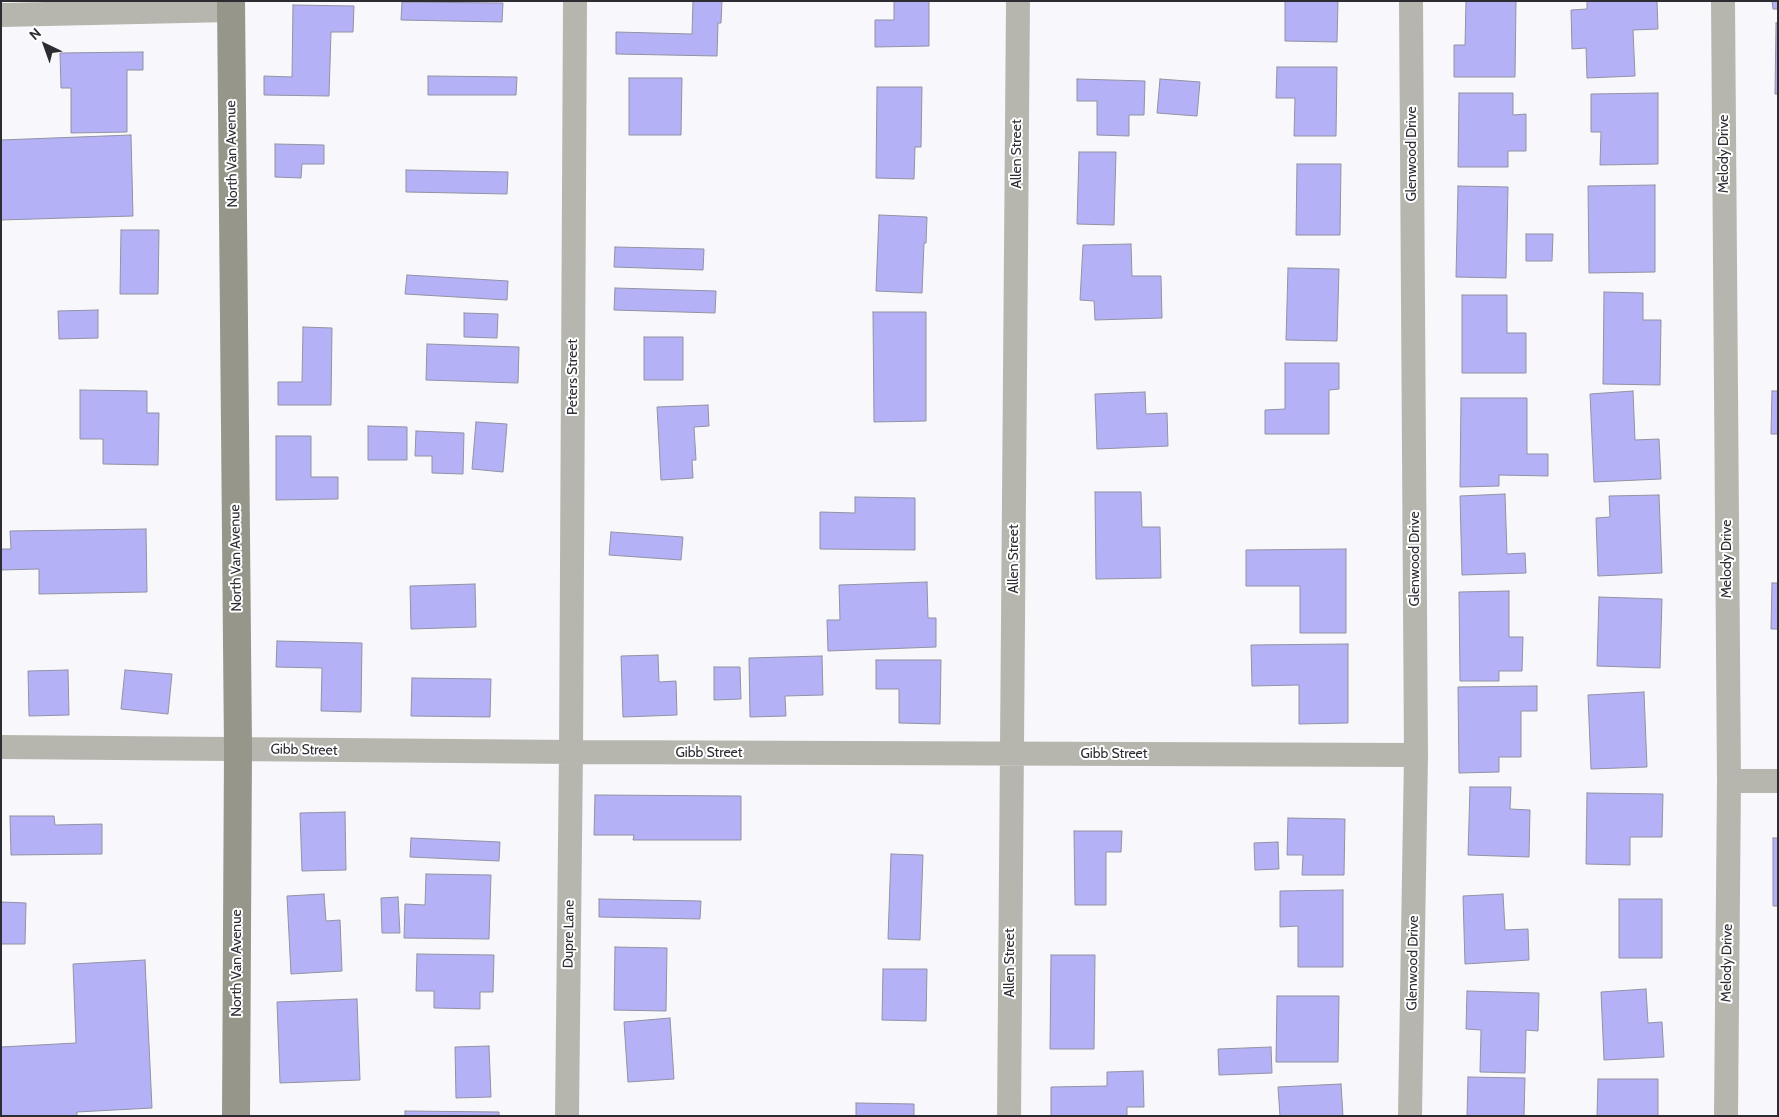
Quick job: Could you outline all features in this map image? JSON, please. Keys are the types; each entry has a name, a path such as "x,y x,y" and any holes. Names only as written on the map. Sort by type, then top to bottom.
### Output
{"main road":[{"name":"North Van Avenue","path":"231,6 238,749 236,1116"}],"street":[{"name":"Peters Street","path":"571,752 575,1"},
{"name":"Allen Street","path":"1009,1116 1018,1"},
{"name":"Glenwood Drive","path":"1410,1116 1416,755 1411,1"},
{"name":"Melody Drive","path":"1723,1 1729,781 1726,1116"},
{"path":"1,15 231,6"},
{"name":"Gibb Street","path":"1,747 571,752 1416,755"},
{"name":"Dupre Lane","path":"567,1116 571,752"},
{"path":"1729,781 1778,780"}],"building":[{"path":"693,1 722,1 721,23 718,23 717,56 616,54 616,32 692,34"},
{"path":"894,1 929,1 929,46 875,47 875,20 894,20"},
{"path":"1285,1 1338,1 1337,42 1285,41"},
{"path":"1466,1 1516,1 1515,77 1454,77 1454,45 1465,45"},
{"path":"1587,1 1657,1 1658,29 1633,30 1635,76 1587,78 1586,48 1572,49 1571,10 1587,9"},
{"path":"1772,1 1778,1 1778,9 1773,9"},
{"path":"402,2 503,3 502,22 401,20"},
{"path":"293,5 354,6 353,32 331,32 329,96 264,95 264,76 292,77"},
{"path":"1776,23 1778,23 1778,94 1775,94"},
{"path":"143,52 143,70 127,70 127,132 71,133 71,88 61,88 60,53"},
{"path":"1277,67 1337,67 1336,136 1294,136 1295,98 1276,98"},
{"path":"428,76 517,77 516,95 428,95"},
{"path":"629,78 682,78 681,135 629,135"},
{"path":"1077,79 1145,81 1144,115 1129,115 1129,136 1097,135 1097,101 1077,101"},
{"path":"1160,79 1200,82 1197,116 1157,113"},
{"path":"877,87 922,87 921,147 915,147 914,179 876,178"},
{"path":"1459,93 1513,93 1513,115 1526,114 1526,151 1508,151 1508,167 1458,167"},
{"path":"1658,93 1658,164 1600,165 1601,132 1591,132 1591,94"},
{"path":"131,135 133,216 1,220 1,140"},
{"path":"275,144 324,145 324,164 302,164 301,178 275,177"},
{"path":"1079,152 1116,152 1114,225 1077,224"},
{"path":"1297,164 1341,164 1340,235 1296,235"},
{"path":"406,170 508,172 507,194 406,192"},
{"path":"1655,185 1655,272 1589,273 1588,186"},
{"path":"1458,186 1508,187 1506,278 1456,277"},
{"path":"879,215 927,217 922,293 876,291"},
{"path":"121,230 159,230 158,294 120,294"},
{"path":"1526,234 1553,234 1552,261 1526,261"},
{"path":"1131,244 1132,276 1161,276 1162,318 1095,320 1094,301 1080,300 1083,245"},
{"path":"615,247 704,249 703,270 614,267"},
{"path":"1288,268 1339,269 1337,341 1286,340"},
{"path":"407,275 508,281 507,300 405,294"},
{"path":"615,288 716,291 715,313 614,310"},
{"path":"1604,292 1643,293 1643,320 1661,320 1660,385 1603,384"},
{"path":"1462,295 1507,295 1507,333 1526,333 1526,373 1462,373"},
{"path":"98,310 98,338 59,339 58,311"},
{"path":"873,312 926,312 926,421 874,422"},
{"path":"464,313 498,314 497,338 464,337"},
{"path":"303,327 332,328 331,405 278,405 278,382 302,382"},
{"path":"644,337 683,337 683,380 644,380"},
{"path":"427,344 519,347 518,383 426,380"},
{"path":"1285,363 1339,363 1339,389 1329,390 1329,434 1265,434 1265,410 1285,409"},
{"path":"80,390 147,391 147,413 159,413 158,465 103,464 103,439 80,439"},
{"path":"1633,391 1635,440 1659,439 1661,479 1594,482 1590,394"},
{"path":"1772,391 1778,391 1778,434 1771,434"},
{"path":"1145,392 1146,414 1167,413 1168,446 1097,449 1095,394"},
{"path":"1461,398 1527,398 1527,454 1548,454 1548,476 1499,475 1499,486 1460,487"},
{"path":"708,405 709,426 694,427 696,460 692,460 693,478 661,480 657,407"},
{"path":"476,422 507,424 503,472 472,469"},
{"path":"368,426 407,427 407,460 368,460"},
{"path":"416,431 464,433 463,474 432,473 432,456 415,456"},
{"path":"276,436 311,436 311,477 338,477 338,499 276,500"},
{"path":"1095,492 1141,492 1142,527 1160,527 1161,578 1096,579"},
{"path":"1505,494 1507,554 1525,553 1526,573 1462,575 1460,496"},
{"path":"1659,495 1662,573 1598,576 1596,518 1610,517 1609,496"},
{"path":"855,497 915,498 915,550 820,549 820,512 855,513"},
{"path":"146,529 147,592 39,594 39,569 1,570 1,549 11,549 10,531"},
{"path":"611,532 683,537 681,560 609,555"},
{"path":"1346,549 1346,633 1300,633 1300,586 1246,586 1246,550"},
{"path":"927,582 928,618 936,618 936,647 828,651 827,620 840,620 839,585"},
{"path":"1772,583 1778,583 1778,629 1771,629"},
{"path":"475,584 476,627 411,629 410,586"},
{"path":"1509,591 1509,637 1523,637 1522,671 1499,671 1499,681 1460,681 1459,592"},
{"path":"1599,597 1662,599 1660,668 1597,666"},
{"path":"277,641 362,643 361,712 321,711 322,668 276,667"},
{"path":"1348,644 1348,723 1299,724 1299,685 1252,686 1251,645"},
{"path":"658,655 659,682 676,681 677,715 623,717 621,656"},
{"path":"822,656 823,695 785,696 786,716 750,717 749,658"},
{"path":"876,660 941,660 940,724 899,723 899,689 876,689"},
{"path":"714,667 740,667 741,699 714,700"},
{"path":"68,670 69,715 29,716 28,671"},
{"path":"125,670 172,674 168,714 121,709"},
{"path":"412,678 491,679 490,717 411,716"},
{"path":"1537,686 1537,711 1521,711 1521,757 1499,757 1499,772 1459,773 1458,687"},
{"path":"1644,692 1647,767 1591,769 1588,695"},
{"path":"1470,787 1511,787 1510,809 1530,810 1529,857 1468,855"},
{"path":"1587,793 1663,794 1662,837 1630,837 1630,865 1586,864"},
{"path":"595,795 741,796 741,840 633,840 634,835 594,835"},
{"path":"345,812 346,870 302,871 300,813"},
{"path":"10,816 54,816 55,825 102,824 102,854 11,855"},
{"path":"1288,818 1345,819 1344,875 1302,875 1303,855 1287,855"},
{"path":"1074,831 1122,831 1121,852 1106,852 1106,905 1075,905"},
{"path":"411,838 500,842 499,861 410,857"},
{"path":"1773,838 1778,838 1778,906 1773,906"},
{"path":"1278,842 1279,869 1255,870 1254,843"},
{"path":"891,854 923,855 920,940 888,939"},
{"path":"426,874 491,875 489,939 404,938 405,904 425,905"},
{"path":"1343,890 1343,967 1298,967 1298,926 1280,927 1280,891"},
{"path":"324,894 326,921 340,920 342,971 291,974 287,896"},
{"path":"1503,894 1505,930 1528,929 1529,960 1465,964 1463,896"},
{"path":"398,897 400,933 382,933 381,898"},
{"path":"599,899 701,901 700,919 599,917"},
{"path":"1619,899 1662,899 1662,958 1619,958"},
{"path":"1,902 26,903 25,944 1,944"},
{"path":"615,947 667,948 666,1011 614,1010"},
{"path":"417,954 494,955 493,992 480,992 480,1009 434,1008 434,991 416,991"},
{"path":"1051,955 1095,955 1094,1049 1050,1049"},
{"path":"145,960 152,1108 77,1112 77,1116 1,1116 1,1047 76,1043 73,964"},
{"path":"883,969 927,969 926,1021 882,1020"},
{"path":"1646,989 1648,1023 1662,1022 1664,1057 1604,1060 1601,992"},
{"path":"1467,991 1539,993 1538,1031 1526,1030 1525,1073 1480,1072 1481,1030 1466,1029"},
{"path":"1277,996 1339,996 1338,1062 1276,1062"},
{"path":"357,999 360,1080 280,1083 277,1002"},
{"path":"670,1018 674,1079 628,1082 624,1022"},
{"path":"489,1046 491,1097 456,1098 455,1047"},
{"path":"1271,1047 1272,1073 1219,1075 1218,1049"},
{"path":"1143,1071 1144,1107 1127,1107 1127,1116 1051,1116 1051,1087 1107,1086 1107,1072"},
{"path":"1468,1077 1525,1078 1524,1116 1467,1116"},
{"path":"1598,1079 1658,1079 1658,1116 1597,1116"},
{"path":"1341,1084 1343,1116 1280,1116 1278,1087"},
{"path":"856,1103 914,1104 914,1116 856,1116"},
{"path":"405,1111 499,1112 499,1116 405,1116"}]}
